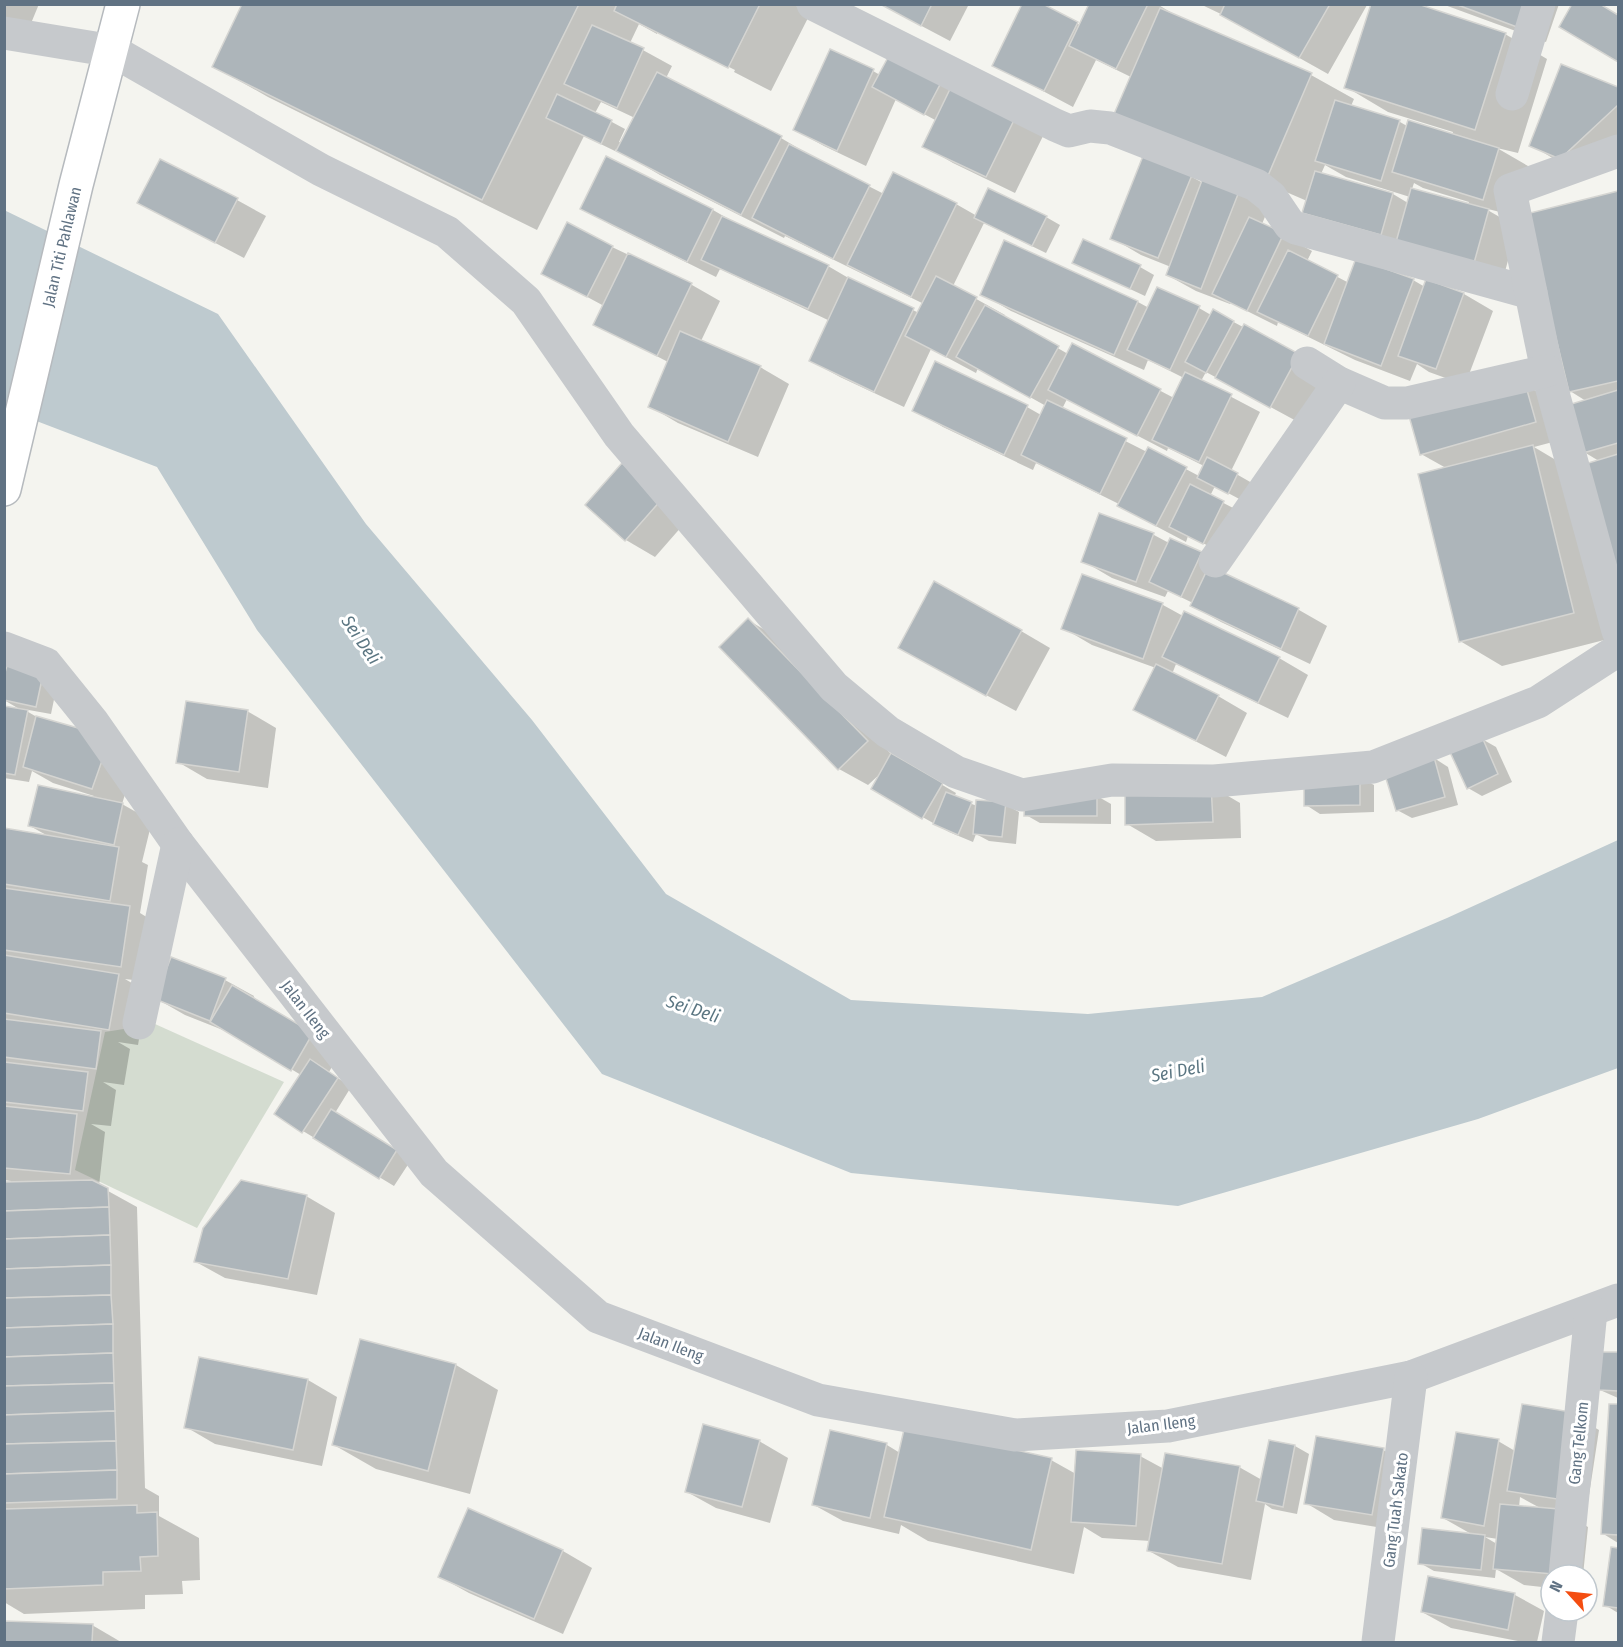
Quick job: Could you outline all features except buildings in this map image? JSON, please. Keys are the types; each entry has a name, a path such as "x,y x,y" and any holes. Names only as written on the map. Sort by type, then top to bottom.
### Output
{"main road":[{"name":"Jalan Titi Pahlawan","path":"4,489 76,185 113,51 123,4"}],"street":[{"path":"813,4 1055,126 1069,131 1090,126 1110,128 1256,185 1271,197 1290,225 1296,228 1531,293"},
{"path":"1512,94 1539,4"},
{"path":"4,33 113,51 321,170 447,232 526,301 619,435 834,687 888,732 956,772 1022,795 1112,780 1214,781 1373,767 1538,702 1618,650"},
{"path":"1618,152 1509,190 1547,371 1618,630"},
{"path":"1307,363 1339,383 1385,403 1407,403 1547,371"},
{"path":"1215,561 1339,383"},
{"name":"Jalan Ileng","path":"4,648 46,664 92,722 178,844 434,1173 598,1317 818,1400 1015,1435 1168,1426 1411,1377 1605,1305"},
{"path":"139,1023 178,844"},
{"name":"Gang Telkom","path":"1567,1563 1605,1305"},
{"name":"Gang Tuah Sakato","path":"1378,1642 1411,1377"},
{"path":"1558,1642 1560,1623"}],"shaded area":[{"path":"155,1024 284,1082 197,1228 75,1170 105,1032"}],"water":[{"name":"Sei Deli","path":"4,210 218,314 366,524 532,720 666,894 851,1000 1088,1014 1262,997 1447,918 1618,840 1618,1068 1478,1119 1178,1206 851,1173 602,1074 257,630 157,467 5,409"}]}
